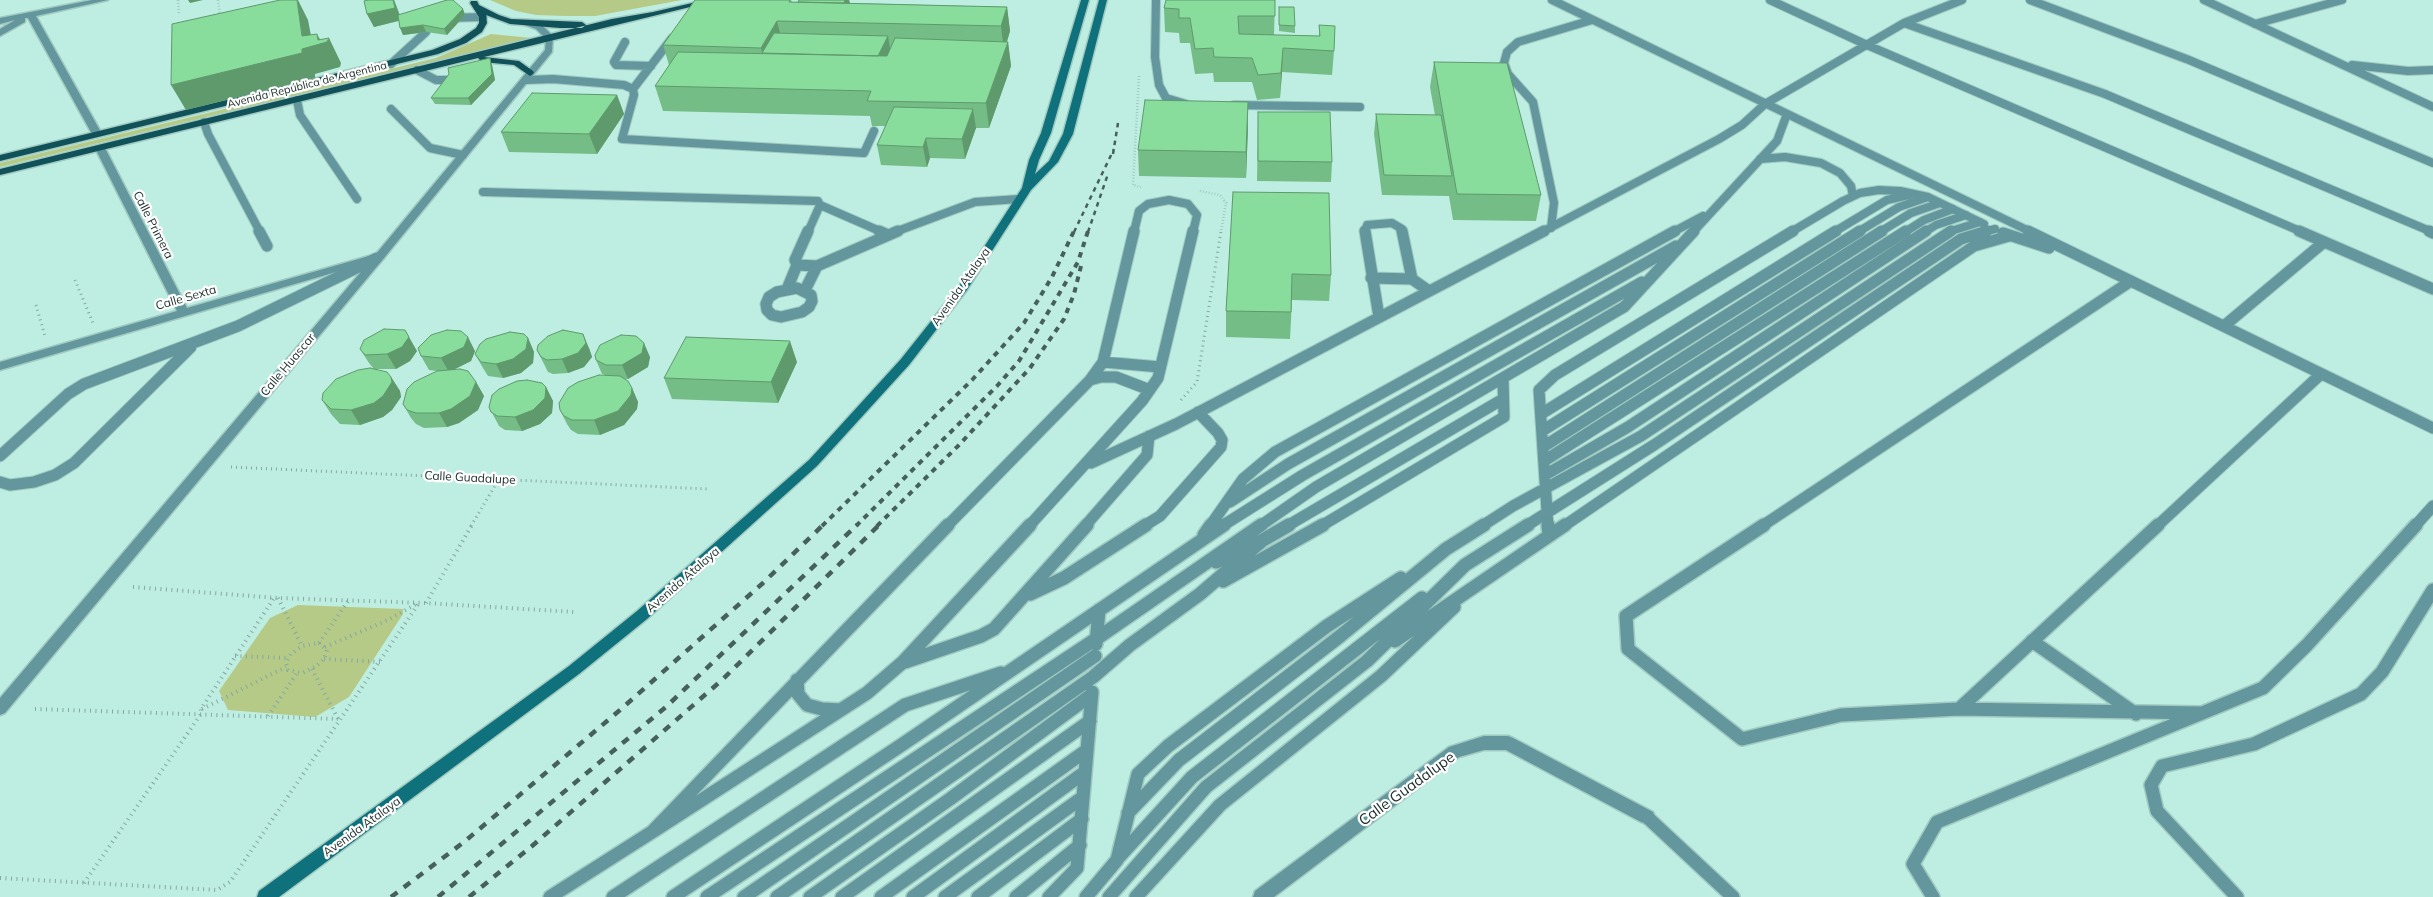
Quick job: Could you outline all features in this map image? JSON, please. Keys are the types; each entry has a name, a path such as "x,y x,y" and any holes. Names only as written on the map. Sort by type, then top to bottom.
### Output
{"main road":[{"path":"472,2 496,17 528,23 576,25 620,21 715,0"},
{"name":"Avenida Atalaya","path":"1023,193 1034,160 1046,133 1086,0"},
{"name":"Avenida Atalaya","path":"265,897 338,846 574,670 698,567 813,463 911,355 963,288 1023,193 1053,162 1068,134 1103,0"},
{"path":"472,2 483,17"},
{"name":"Avenida República de Argentina","path":"0,158 434,52 463,41 479,30 483,23 483,17"},
{"name":"Avenida República de Argentina","path":"0,172 620,21"},
{"path":"462,60 505,60 525,68 528,76"}],"street":[{"path":"0,33 56,0"},
{"path":"0,21 104,0"},
{"path":"31,15 97,134"},
{"path":"528,23 539,27 550,38"},
{"name":"Calle Huascar","path":"0,709 380,256 528,76 549,50 550,38"},
{"name":"Calle Primera","path":"100,148 184,313"},
{"name":"Calle Sexta","path":"0,366 380,256"},
{"name":"Calle Guadalupe","path":"1261,897 1454,752 1484,743 1508,743 1647,817"}],"lane":[{"path":"1156,0 1155,57 1159,85 1166,98 1173,101 1200,105"},
{"path":"1552,0 2433,428"},
{"path":"1770,0 1867,44 2433,289"},
{"path":"1086,465 1198,412 1551,228 1719,138 1742,124 1765,104 1904,23 1962,0"},
{"path":"2030,0 2189,60 2433,163"},
{"path":"2204,0 2433,107"},
{"path":"2255,24 2342,0"},
{"path":"442,17 456,19 483,17"},
{"path":"1551,228 1554,203 1533,102 1508,74 1504,63 1507,52 1518,42 1592,20"},
{"path":"1904,23 2105,94 2433,233"},
{"path":"391,64 426,32"},
{"path":"675,34 633,89 634,95 622,139 864,154 874,131"},
{"path":"625,42 614,62 616,65 650,66"},
{"path":"2343,64 2408,72 2433,70"},
{"path":"306,84 308,70"},
{"path":"417,70 436,80 452,80"},
{"path":"528,76 624,85 633,89"},
{"path":"297,100 300,115 357,199"},
{"path":"1220,105 1360,108"},
{"path":"391,109 430,148 463,155"},
{"path":"707,897 1096,638 1316,487 1624,307 1777,141 1787,114"},
{"path":"204,122 267,246"},
{"path":"1760,159 1785,156 1821,163 1840,173 1851,186 1853,196"},
{"path":"1549,535 1539,390 1555,375 1853,196 1879,190 1928,197 2009,236 2080,257"},
{"path":"483,192 812,200 818,201 820,205 888,235"},
{"path":"797,264 817,266 888,235 975,202 1023,193"},
{"path":"1541,414 1887,200 1913,194"},
{"path":"1542,431 1899,207 1928,197"},
{"path":"550,897 652,832 842,710 867,693 903,662 1086,465 1158,378 1197,214 1188,204 1168,200 1148,204 1139,211 1103,362 1090,380 797,680 652,832"},
{"path":"1543,446 1911,213 1940,203"},
{"path":"787,289 797,264 795,260 820,205"},
{"path":"1544,460 1615,418 1924,220 1953,209"},
{"path":"1200,540 1243,480 1275,452 1713,210"},
{"path":"1545,476 1628,427 1936,226 1966,215"},
{"path":"1117,860 1138,774 1168,746 1327,626 1513,506 1641,436 1949,232 1980,222"},
{"path":"1379,317 1371,278 1365,230 1367,225 1392,223 1402,229 1412,279"},
{"path":"1086,897 1192,777 1465,565 1547,511 1654,445 1961,239 1995,229"},
{"path":"1109,897 1206,787 1367,661 1482,580 1974,246 2009,236"},
{"path":"1225,505 1288,464 1686,240"},
{"path":"2224,326 2324,242"},
{"path":"0,456 68,394 76,389 113,372 194,344 238,326 380,256"},
{"path":"805,290 817,266"},
{"path":"673,897 1015,668 1200,540 1303,475 1652,276"},
{"path":"1371,278 1412,279 1429,291"},
{"path":"2131,281 1626,616 1628,649 1742,739 1840,716 1959,709 2136,714 2202,713"},
{"path":"787,289 805,290 811,295 812,300 809,307 792,316 772,315 767,310 766,304 769,298 787,289"},
{"path":"0,482 10,485 34,482 55,475 74,463 194,344"},
{"path":"1103,362 1160,367"},
{"path":"1959,709 2321,374"},
{"path":"1090,380 1101,377 1116,378 1150,390"},
{"path":"1200,594 1346,512 1504,417 1503,379"},
{"path":"1183,578 1263,540 1504,399"},
{"path":"1024,597 1064,578 1160,516 1221,447 1222,440 1218,433 1198,412"},
{"path":"903,662 981,636 994,629 1147,455 1149,436"},
{"path":"1933,897 1913,864 1937,822 2263,688 2307,645 2433,506"},
{"path":"777,897 1093,677 1130,645 1200,594 1263,540"},
{"path":"1128,813 1179,760 1339,637 1446,549"},
{"path":"1367,661 1465,565"},
{"path":"1136,897 1220,805 1382,676 1482,580"},
{"path":"2236,897 2157,811 2151,785 2162,766 2254,744 2361,694 2382,672 2433,590"},
{"path":"1049,897 1077,868 1099,610"},
{"path":"2032,642 2136,714"},
{"path":"744,897 1095,656"},
{"path":"613,897 905,706 1015,668"},
{"path":"797,680 798,694 807,705 822,710 842,710"},
{"path":"810,897 950,799 1091,695"},
{"path":"842,897 1090,721"},
{"path":"881,897 1087,750"},
{"path":"913,897 1085,772"},
{"path":"945,897 1083,797"},
{"path":"1647,817 1733,897"},
{"path":"978,897 1082,820"},
{"path":"1016,897 1080,845"}],"path":[{"path":"178,0 179,14"},
{"path":"218,0 221,23"},
{"path":"75,280 99,338"},
{"path":"36,305 50,352"},
{"name":"Calle Guadalupe","path":"231,467 709,489"},
{"path":"426,603 499,479"},
{"path":"132,587 276,598 426,603 574,612"},
{"path":"276,598 302,646"},
{"path":"84,883 201,712 235,656 276,598"},
{"path":"319,643 348,600"},
{"path":"326,647 388,620 419,603"},
{"path":"0,878 217,890 230,882 338,719 380,662 419,603"},
{"path":"201,712 286,667 288,658 302,646 319,643 326,647"},
{"path":"286,667 288,670 297,673 312,669 324,659 326,647"},
{"path":"235,656 288,658"},
{"path":"324,659 380,662"},
{"path":"312,669 338,719"},
{"path":"268,716 297,673"},
{"path":"35,709 201,712 338,719"}],"green space":[{"path":"490,0 682,0 595,16 565,16 536,15 516,11"},
{"path":"491,34 532,38 0,167 0,163 436,58"},
{"path":"298,605 403,609 403,614 349,697 315,717 228,710 219,691 270,618"}],"building":[{"path":"280,0 297,0 302,36 317,34 318,40 329,38 327,42 302,49 302,53 171,85 172,24"},
{"path":"393,0 395,8 367,14 364,1"},
{"path":"447,0 453,0 463,9 444,29 423,25 400,28 398,15"},
{"path":"695,0 790,0 789,2 1007,7 1001,26 777,21 761,48 663,45"},
{"path":"799,0 845,0 844,3 798,2"},
{"path":"1166,0 1275,0 1275,16 1238,16 1239,34 1320,36 1319,25 1335,26 1334,51 1283,48 1281,73 1258,75 1252,58 1214,57 1213,48 1195,49 1190,18 1179,18 1179,9 1164,8"},
{"path":"1279,7 1294,7 1295,26 1279,25"},
{"path":"774,33 888,36 878,56 762,53"},
{"path":"895,38 1008,42 986,103 867,101 871,91 655,86 678,52 887,56"},
{"path":"490,58 492,74 468,98 431,98 449,74 448,68"},
{"path":"1434,62 1507,63 1541,195 1457,194"},
{"path":"532,93 617,95 589,134 501,132"},
{"path":"1145,100 1248,102 1246,152 1138,150"},
{"path":"894,107 973,109 962,139 926,138 923,147 877,145"},
{"path":"1258,112 1330,112 1332,162 1258,161"},
{"path":"1376,114 1441,115 1452,176 1384,175"},
{"path":"1233,192 1329,193 1331,275 1292,274 1291,312 1226,311"},
{"path":"384,329 405,330 409,337 402,347 387,354 365,355 360,349 364,340"},
{"path":"447,330 461,331 468,337 464,347 441,358 421,356 418,348 431,335"},
{"path":"563,330 583,334 586,343 578,353 562,359 547,360 541,357 537,350 538,345 548,336"},
{"path":"510,332 524,334 528,338 526,349 513,359 496,364 481,362 475,354 480,344 486,339"},
{"path":"621,335 636,336 644,343 642,353 622,365 606,365 596,360 595,355 600,345"},
{"path":"686,337 790,341 771,382 664,378"},
{"path":"370,368 387,372 392,382 383,396 374,403 351,410 331,409 322,400 323,393 336,379 358,370"},
{"path":"460,369 468,371 476,382 470,396 451,409 439,413 416,413 407,410 403,404 407,389 414,382 437,371"},
{"path":"599,375 620,376 628,381 632,388 631,395 618,411 594,420 572,420 564,416 560,410 559,403 568,388 578,382"},
{"path":"527,380 542,383 546,387 545,398 533,410 515,417 497,416 491,412 489,407 492,395 499,389 517,381"}],"railway":[{"path":"1114,150 1118,123"},
{"path":"1074,232 1114,150"},
{"path":"1113,154 1114,150"},
{"path":"1088,232 1108,174"},
{"path":"822,526 972,380 1024,323 1052,277 1074,231"},
{"path":"856,526 997,386 1019,361 1078,262 1088,231"},
{"path":"877,526 959,445 1030,368 1064,319 1074,294 1082,262"},
{"path":"391,897 464,842 620,710 763,583 823,525"},
{"path":"438,897 667,706 857,525"},
{"path":"469,897 532,846 722,680 879,525"}]}
